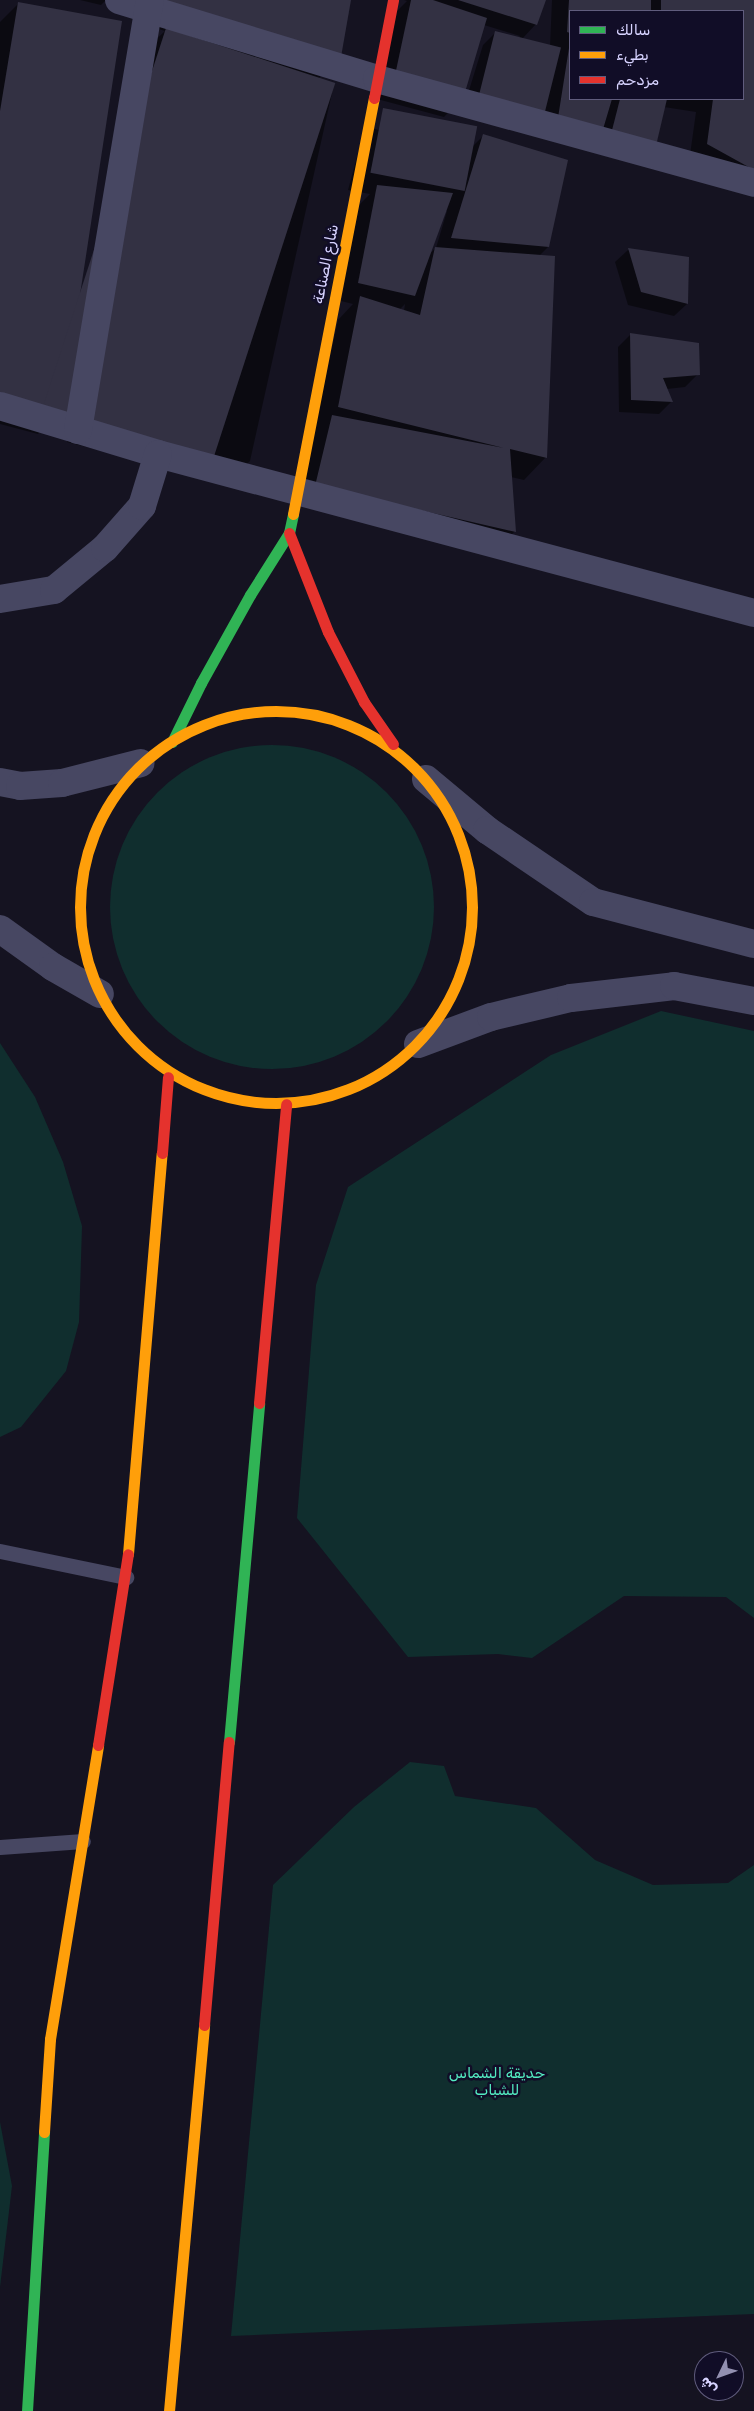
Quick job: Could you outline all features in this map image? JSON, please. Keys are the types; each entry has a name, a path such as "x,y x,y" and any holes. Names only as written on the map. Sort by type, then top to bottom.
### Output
{"street":[{"path":"119,0 150,4 378,78 754,183"},
{"name":"شارع الصناعة","path":"289,533 393,0"},
{"path":"78,430 150,4"},
{"path":"0,406 158,454 754,613"},
{"path":"0,599 54,590 105,548 142,506 158,454"},
{"path":"172,742 201,683 250,595 289,533"},
{"path":"289,533 328,632 364,702 400,755"},
{"path":"26,2411 50,2039 126,1577 168,1077 164,1068 126,1033 100,994 88,964 82,941 79,909 84,864 99,820 114,793 141,763 196,726 230,715 251,711 322,715 352,725 371,735 400,755 488,830 593,902 754,944"},
{"path":"0,782 20,786 62,783 141,763"},
{"path":"168,1077 242,1101 286,1104 314,1100 386,1070 418,1044 438,1019 453,993 465,963 473,914 468,863 463,846 444,804 426,779"},
{"path":"0,929 53,967 100,994"},
{"path":"418,1044 491,1017 571,998 674,986 754,1001"},
{"path":"169,2411 286,1104"}],"lane":[{"path":"0,1551 126,1577"},
{"path":"0,1847 83,1841"}],"green space":[{"path":"272,745 304,748 334,757 362,772 387,792 407,817 422,845 431,875 434,907 431,939 422,969 407,997 387,1022 362,1042 334,1057 304,1066 272,1069 240,1066 210,1057 182,1042 157,1022 137,997 122,969 113,939 110,907 113,875 122,845 137,817 157,792 182,772 210,757 240,748"},
{"path":"661,1011 754,1031 754,1618 726,1597 624,1596 532,1658 498,1654 408,1657 297,1518 316,1285 348,1187 551,1055"},
{"path":"0,1043 35,1097 63,1162 82,1226 79,1322 66,1371 21,1427 0,1437"},
{"name":"حديقة الشماس للشباب","path":"410,1762 444,1766 455,1796 536,1808 595,1860 653,1885 728,1883 754,1865 754,2314 231,2336 273,1885 354,1807"},
{"path":"0,2122 12,2186 0,2287"}],"building":[{"path":"162,0 351,0 341,57"},
{"path":"411,0 433,0 487,18 463,99 394,80"},
{"path":"458,0 546,0 537,25"},
{"path":"569,0 651,0 651,10 569,10 569,33 567,32"},
{"path":"661,0 754,0 754,170 707,144 713,100 744,100 744,10 661,10"},
{"path":"18,2 122,21 62,412 0,395 0,111"},
{"path":"166,28 335,83 212,462 43,407"},
{"path":"495,31 561,47 544,117 478,101"},
{"path":"569,48 569,100 612,100 601,136 557,124"},
{"path":"620,100 667,100 655,150 610,138"},
{"path":"383,108 477,126 465,191 370,173"},
{"path":"483,134 568,160 549,247 451,238"},
{"path":"377,185 453,193 415,296 358,283"},
{"path":"435,247 555,256 547,458 510,449 516,532 315,486 332,415 504,448 338,407 360,296 420,315"},
{"path":"628,248 689,257 688,304 641,292"},
{"path":"630,333 699,343 700,375 663,378 673,402 631,400"}],"traffic: fast":[{"path":"172,742 201,683 250,595 289,533 293,514"},
{"path":"229,1742 259,1403"},
{"path":"27,2411 44,2132"}],"traffic: slow":[{"path":"293,514 374,98"},
{"path":"276,711 314,715 333,719 351,726 385,744 415,768 439,798 457,832 464,850 468,869 472,907 468,945 464,964 457,982 439,1016 415,1046 385,1070 351,1088 333,1095 314,1099 276,1103 238,1099 219,1095 201,1088 167,1070 137,1046 113,1016 95,982 88,964 84,945 80,907 84,869 88,850 95,832 113,798 137,768 167,744 201,726 219,719 238,715 276,711"},
{"path":"128,1554 162,1153"},
{"path":"44,2132 50,2039 98,1745"},
{"path":"169,2411 204,2025"}],"traffic: jam":[{"path":"374,98 393,0"},
{"path":"289,533 328,632 364,702 393,744"},
{"path":"162,1153 168,1077"},
{"path":"259,1403 286,1104"},
{"path":"98,1745 128,1554"},
{"path":"204,2025 229,1742"}]}
